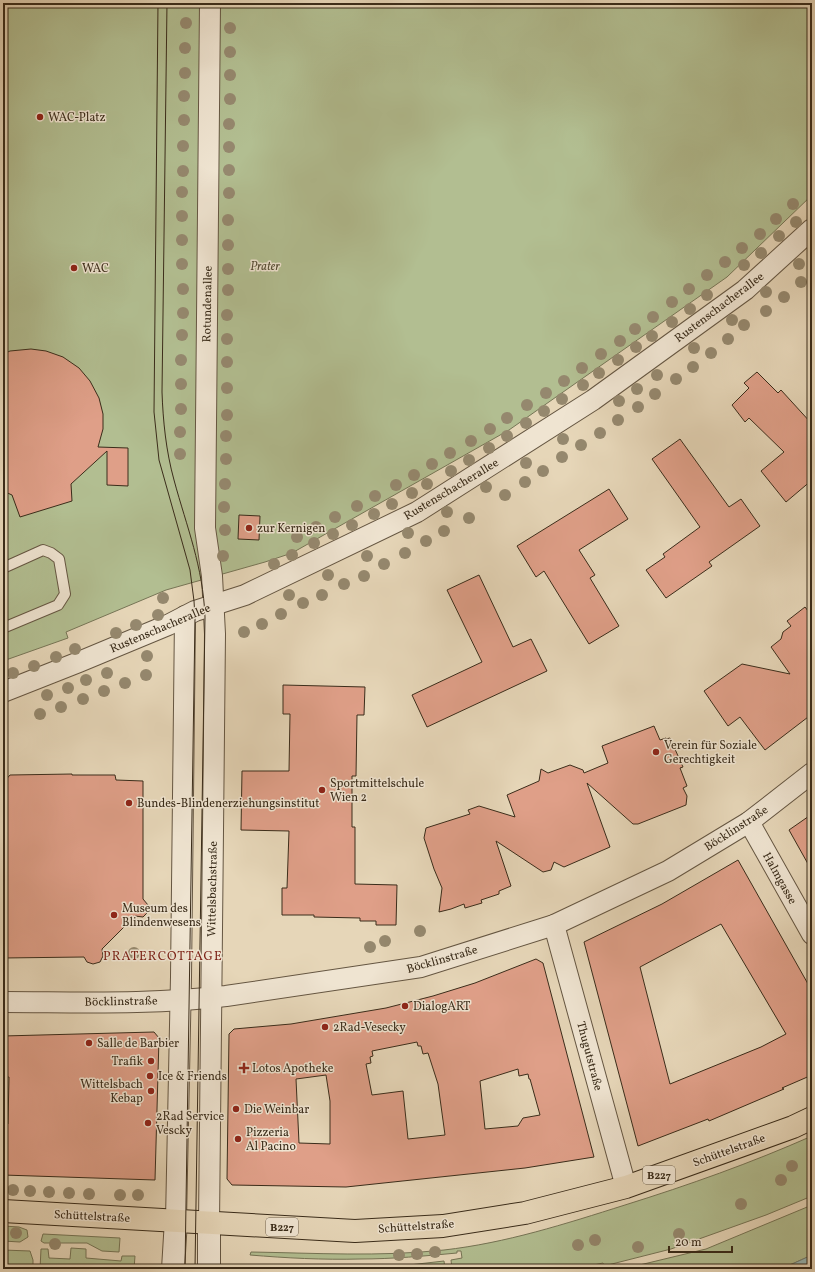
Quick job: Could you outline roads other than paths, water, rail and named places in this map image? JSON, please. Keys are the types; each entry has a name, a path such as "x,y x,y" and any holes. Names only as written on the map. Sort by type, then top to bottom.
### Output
{"main road":[{"name":"Schüttelstraße","path":"3,1211 355,1231 443,1226 525,1213 626,1187 793,1127 812,1118"}],"street":[{"name":"Rotundenallee","path":"210,3 205,528 212,576 214,604"},
{"name":"Rustenschacherallee","path":"3,692 80,662 214,604 245,595 417,512 593,400 745,290 812,229"},
{"name":"Wittelsbachstraße","path":"209,1223 215,634 214,604"},
{"path":"173,1269 176,1220 186,616"},
{"name":"Böcklinstraße","path":"3,1002 180,1000 211,998 421,967 554,925 668,871 749,822 812,773"},
{"name":"Halmgasse","path":"749,822 812,934"},
{"name":"Thugutstraße","path":"554,925 626,1187"},
{"path":"209,1223 209,1269"}],"lane":[{"path":"3,568 44,550 59,559 65,594 58,605 3,628"}],"water":[{"path":"812,1255 812,1269 781,1269"}],"tram line":[{"path":"158,3 154,412 159,460 190,570 195,618 185,1269"},
{"path":"167,3 162,403 169,458 198,564 204,598 205,617 195,1269"}],"place":[{"name":"WAC-Platz","path":"40,117"},
{"name":"WAC","path":"74,268"},
{"name":"zur Kernigen","path":"249,528"},
{"name":"Verein für Soziale Gerechtigkeit","path":"656,752"},
{"name":"Sportmittelschule Wien 2","path":"322,790"},
{"name":"Bundes-Blindenerziehungsinstitut","path":"129,803"},
{"name":"Museum des Blindenwesens","path":"114,915"},
{"name":"DialogART","path":"405,1006"},
{"name":"2Rad-Vesecky","path":"325,1027"},
{"name":"Salle de Barbier","path":"89,1043"},
{"name":"Trafik","path":"151,1061"},
{"name":"Lotos Apotheke","path":"244,1068"},
{"name":"Ice & Friends","path":"150,1076"},
{"name":"Wittelsbach Kebap","path":"151,1091"},
{"name":"Die Weinbar","path":"236,1109"},
{"name":"2Rad Service Vescky","path":"148,1123"},
{"name":"Pizzeria Al Pacino","path":"238,1139"}],"district":[{"name":"PRATERCOTTAGE","path":"163,955"}],"park label":[{"name":"Prater","path":"265,266"}]}
